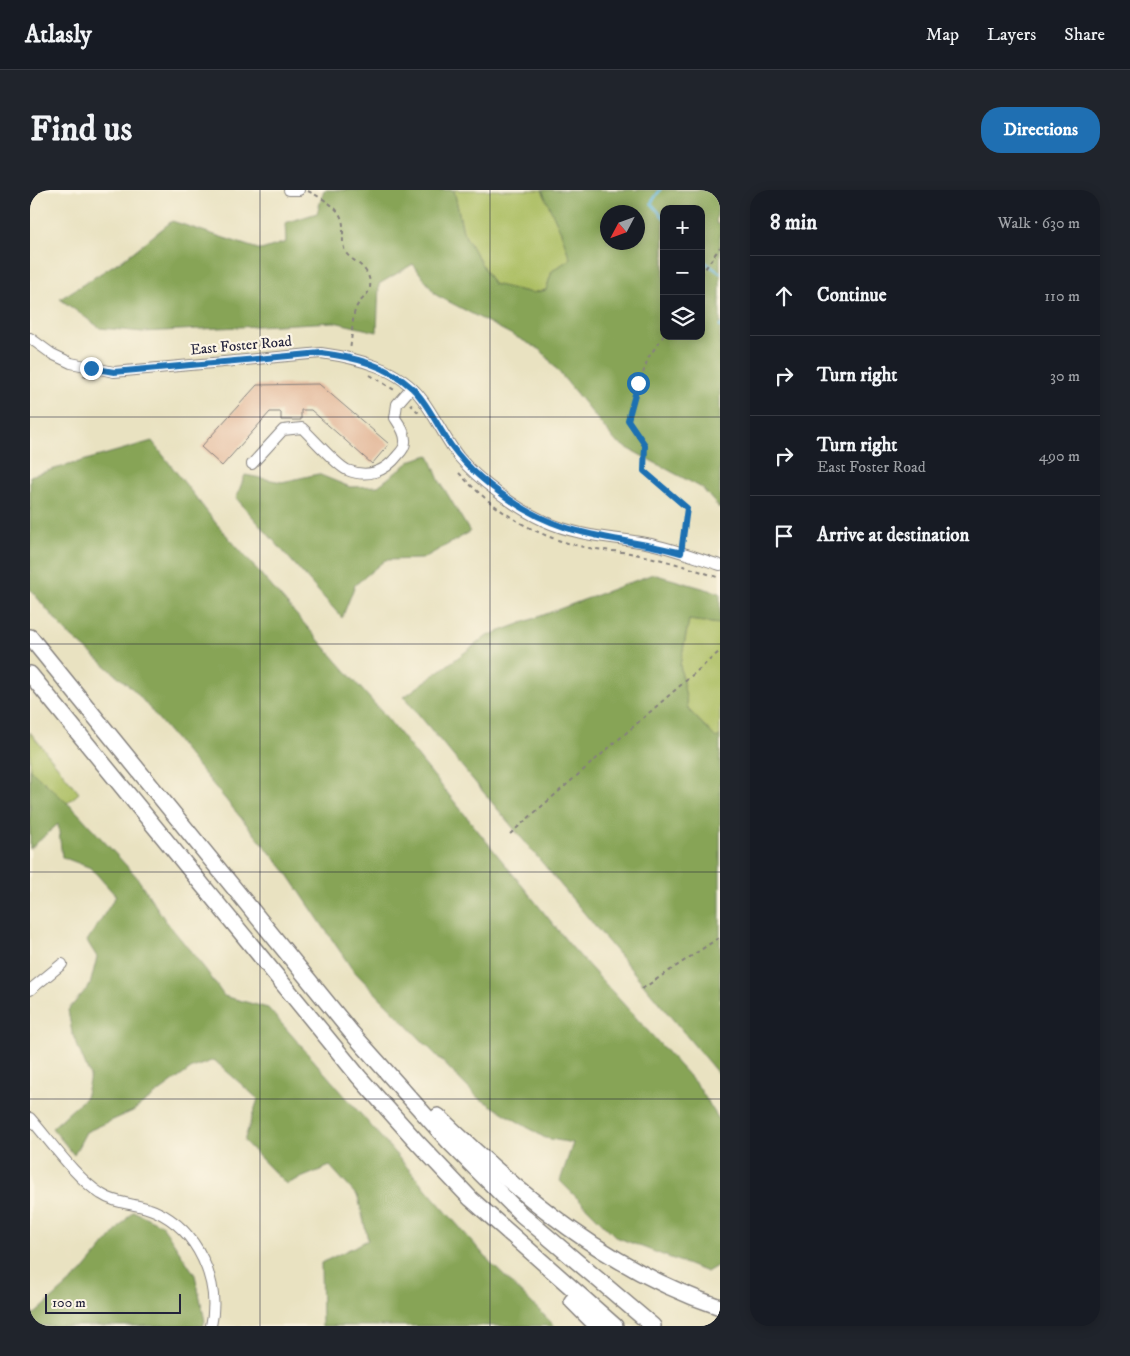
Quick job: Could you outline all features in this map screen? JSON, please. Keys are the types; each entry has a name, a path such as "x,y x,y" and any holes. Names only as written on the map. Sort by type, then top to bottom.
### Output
{"highway":[{"path":"30,637 351,1032 488,1182 522,1215 653,1326"},
{"path":"30,674 359,1077 471,1199 597,1326"},
{"path":"351,1032 482,1158 573,1232 642,1275 681,1293 720,1307"},
{"path":"471,1199 615,1326"}],"street":[{"path":"289,190 299,190"},
{"name":"East Foster Road","path":"30,338 52,354 71,363 114,372 321,353 349,357 371,364 411,388 422,399 460,458 508,499 543,521 579,533 615,540 640,542 720,565"},
{"path":"252,464 283,430 302,428 345,469 361,474 379,472 402,451 405,442 402,429 395,418 397,404 411,388"},
{"path":"30,990 62,964"},
{"path":"30,1118 93,1188 110,1199 141,1206 162,1214 186,1234 204,1261 210,1274 214,1300 211,1326"}],"path":[{"path":"306,190 329,202 339,212 344,225 342,246 348,256 360,263 370,282 367,296 355,308 349,357"},
{"path":"705,269 720,247"},
{"path":"661,340 648,358 628,420 645,445 644,471 687,508 681,553"},
{"path":"367,373 392,388 422,416"},
{"path":"83,376 99,379"},
{"path":"454,467 493,507 557,539 588,548 667,561 720,578"},
{"path":"510,834 720,651"},
{"path":"642,988 720,937"}],"green space":[{"path":"324,190 454,190 463,232 493,284 532,293 546,290 552,271 570,259 561,232 542,190 720,190 716,223 720,225 720,509 702,488 616,442 541,350 436,295 413,264 379,284 377,332 334,322 143,332 100,328 60,299 128,256 172,221 261,250 286,242 285,223 317,213"},
{"path":"454,190 542,190 561,232 570,259 552,271 546,290 532,293 493,285 463,232"},
{"path":"152,441 215,522 387,718 570,945 698,1086 720,1121 720,1264 707,1272 616,1237 560,1181 573,1143 545,1138 477,1097 352,969 287,873 135,691 65,631 30,589 30,476"},
{"path":"429,455 439,480 470,532 422,559 385,560 355,585 342,618 236,498 245,475 282,482 318,474 350,487 378,486 412,460"},
{"path":"653,574 720,593 720,624 689,620 680,665 688,709 716,738 720,736 720,1076 404,697 487,636"},
{"path":"689,620 720,624 720,736 716,738 688,709 680,665"},
{"path":"30,732 79,793 30,835"},
{"path":"30,769 76,811 136,876 165,920 206,970 224,996 268,1008 490,1262 555,1326 322,1326 321,1263 368,1240 358,1197 330,1166 286,1184 244,1141 258,1099 214,1060 192,1068 133,1111 86,1132 74,1155 52,1128 85,1098 90,1076 72,1033 68,1010 90,985 97,957 87,941 116,896 91,868 62,857 58,824 30,849"},
{"path":"133,1211 162,1225 195,1275 205,1321 203,1326 30,1326 30,1315 36,1313 82,1272"}],"building":[{"path":"319,384 389,444 372,464 311,410 301,410 301,420 281,420 281,412 270,412 222,466 201,447 257,385"}],"waterway":[{"path":"660,190 651,203 660,213"},
{"path":"705,262 720,273"}],"route":[{"path":"91,368 114,372 321,353 349,357 371,364 392,374 411,388 422,399 460,458 508,499 543,521 579,533 615,540 640,542 681,553 687,508 644,471 645,445 628,420 638,383"}]}
